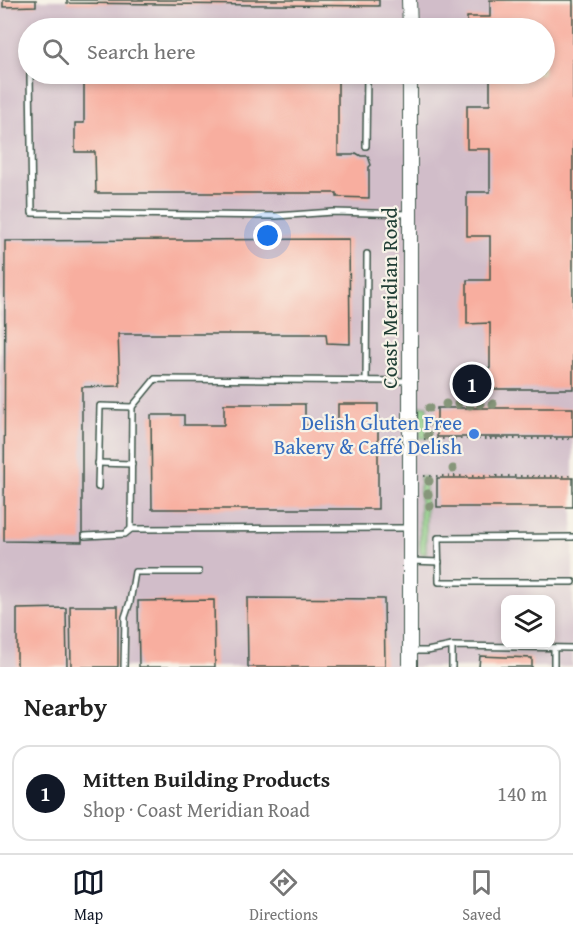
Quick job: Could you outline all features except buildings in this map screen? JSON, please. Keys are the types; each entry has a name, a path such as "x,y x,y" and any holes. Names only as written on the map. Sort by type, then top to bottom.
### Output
{"street":[{"path":"409,0 410,18"},
{"name":"Coast Meridian Road","path":"410,84 410,667"}],"lane":[{"path":"30,84 32,213 276,216 333,212 410,214"},
{"path":"366,146 367,84"},
{"path":"366,381 367,254"},
{"path":"131,529 132,407 155,380 411,381"},
{"path":"98,487 100,406 132,407"},
{"path":"98,463 132,464"},
{"path":"85,536 125,534 131,529 410,528"},
{"path":"573,537 438,538 440,582 573,582"},
{"path":"410,561 439,562"},
{"path":"124,667 125,617 135,572 199,572"},
{"path":"410,651 427,651 452,646 501,647"},
{"path":"452,646 452,667"},
{"path":"555,648 573,648"},
{"path":"554,649 554,667"}],"path":[{"path":"418,439 573,439"},
{"path":"418,476 573,476"}],"shaded area":[{"path":"0,0 573,0 573,667 0,667"}],"green space":[{"path":"420,406 427,406 427,438 420,438"},
{"path":"420,477 426,477 426,554 420,553"}],"place":[{"name":"Mitten Building Products","path":"472,384"},
{"name":"Delish Gluten Free Bakery & Caffé Delish","path":"474,434"}]}
